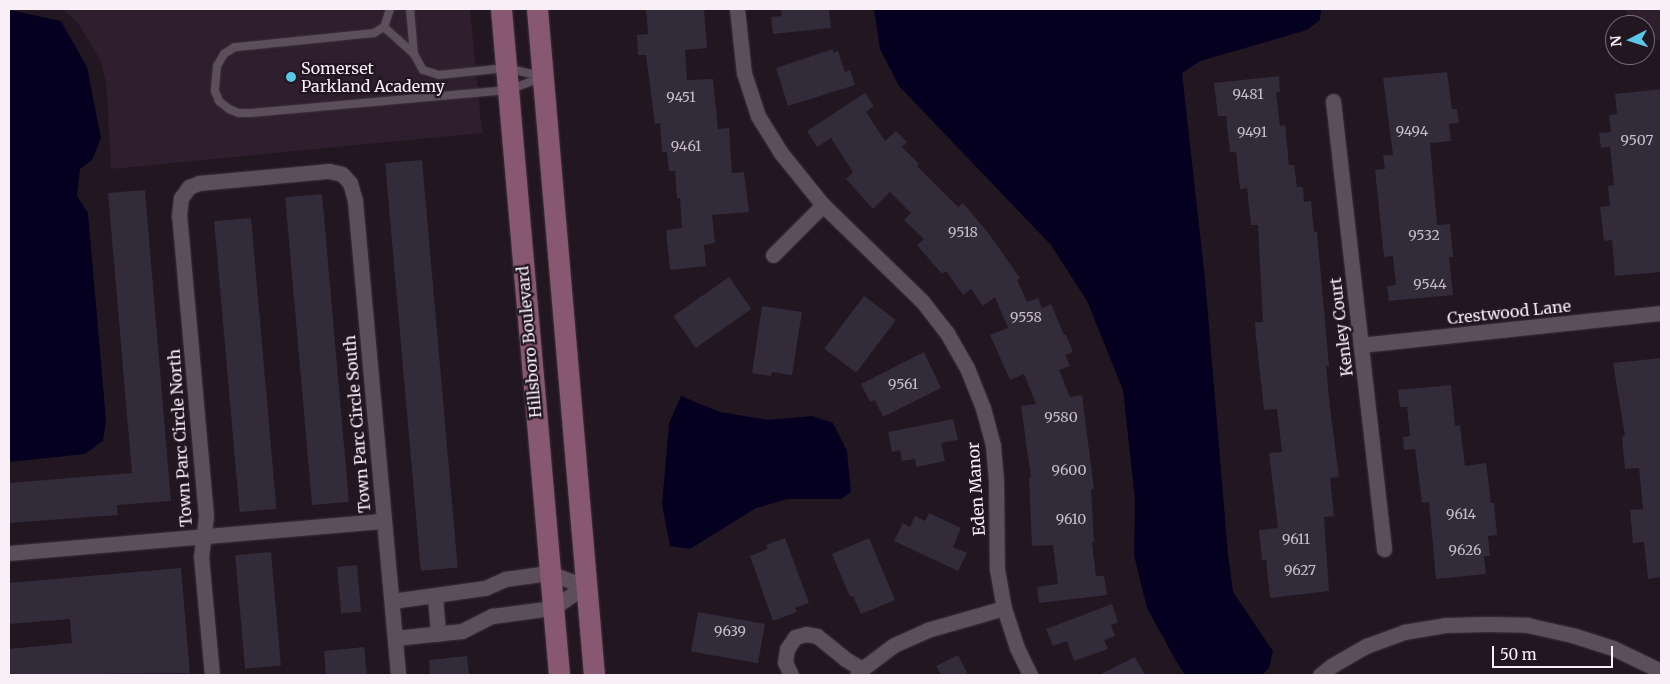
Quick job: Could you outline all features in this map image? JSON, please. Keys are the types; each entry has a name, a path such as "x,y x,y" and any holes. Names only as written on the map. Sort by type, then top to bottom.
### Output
{"street":[{"name":"Hillsboro Boulevard","path":"501,9 558,675"},
{"path":"536,9 594,675"},
{"name":"Eden Manor","path":"737,9 744,72 758,116 781,153 823,205 922,301 947,333 967,368 983,408 993,446 996,480 997,569 1004,608 1017,648 1030,675"},
{"name":"Kenley Court","path":"1333,101 1384,549"},
{"name":"Town Parc Circle South","path":"181,198 189,188 199,184 329,171 342,174 350,183 355,201 398,675"},
{"name":"Town Parc Circle North","path":"181,198 179,216 206,516 201,557 212,675"},
{"path":"773,255 823,205"},
{"name":"Crestwood Lane","path":"1361,345 1661,313"},
{"path":"9,553 383,521"},
{"path":"392,601 435,597 485,588 505,579 549,573 585,586"},
{"path":"395,638 462,630 492,616 552,608 585,586"},
{"path":"435,597 438,634"},
{"path":"791,675 785,662 787,649 795,637 806,634 818,636 859,672 894,645 927,630 1004,608"},
{"path":"1320,675 1333,665 1366,646 1404,632 1446,625 1488,624 1527,626 1572,635 1613,648 1661,671"}],"lane":[{"path":"390,9 384,27 369,34 235,47 224,54 217,66 215,84 219,101 229,109 239,113 251,113 508,90 543,77"},
{"path":"410,9 414,54"},
{"path":"384,27 414,54 423,70 439,75 506,68 543,77"}],"shaded area":[{"name":"Somerset Parkland Academy","path":"62,9 470,9 482,133 111,169 107,91 102,63 78,23"},
{"path":"874,9 1321,9 1320,20 1307,30 1200,61 1182,73 1205,279 1228,554 1233,592 1273,651 1269,668 1262,675 1185,675 1175,659 1147,608 1134,555 1135,499 1123,390 1087,301 1051,245 899,86 880,49"},
{"path":"1626,9 1661,9 1661,39 1655,40 1655,15 1627,15"},
{"path":"9,10 61,21 87,67 101,138 92,160 80,169 77,196 88,213 106,420 103,441 85,454 9,462"},
{"path":"681,396 720,412 768,420 812,416 833,423 847,451 851,492 841,499 788,499 756,508 690,549 670,546 662,505 669,423"}],"building":[{"path":"646,9 704,9 707,48 685,50 687,80 713,79 718,129 729,128 732,173 744,172 749,212 712,215 715,243 704,245 706,266 670,270 666,230 682,228 680,198 677,198 675,171 669,171 667,152 662,152 660,123 655,124 646,55 638,55 637,35 648,34"},
{"path":"781,9 829,9 831,28 773,34 771,17 782,16"},
{"path":"833,49 833,53 838,51 845,72 850,70 855,85 788,106 776,68"},
{"path":"1447,72 1452,109 1457,109 1459,123 1449,124 1451,141 1430,143 1437,225 1450,224 1453,257 1449,257 1453,295 1389,301 1387,286 1396,285 1393,256 1384,257 1375,170 1385,169 1383,155 1393,155 1383,78"},
{"path":"1279,76 1280,92 1276,92 1280,126 1285,125 1289,165 1294,165 1297,187 1303,187 1304,202 1311,201 1314,232 1317,232 1329,366 1326,366 1339,477 1330,478 1334,516 1324,517 1329,591 1270,598 1266,560 1262,560 1259,530 1278,528 1269,453 1282,452 1277,409 1264,410 1256,337 1255,322 1263,322 1258,225 1251,225 1247,188 1240,189 1236,152 1230,152 1226,116 1218,116 1214,83"},
{"path":"1661,89 1661,272 1615,276 1612,240 1604,241 1600,207 1610,206 1608,186 1614,185 1611,155 1610,147 1601,148 1599,133 1611,132 1609,115 1617,114 1615,94"},
{"path":"865,93 874,106 866,112 885,141 896,131 907,142 902,147 919,164 917,166 958,207 963,203 989,234 1020,278 1017,280 1027,302 1038,298 1042,308 1051,304 1064,335 1066,335 1073,352 1065,355 1070,366 1059,370 1070,397 1082,395 1094,489 1091,489 1094,542 1092,543 1096,576 1104,576 1107,595 1039,603 1037,587 1058,584 1053,545 1032,546 1029,478 1031,478 1021,406 1036,404 1024,374 1010,380 990,335 1008,328 995,297 983,306 971,289 963,295 946,271 942,274 917,245 924,239 904,220 911,213 890,192 873,209 846,179 853,172 831,138 817,147 807,131"},
{"path":"422,160 458,567 421,571 385,163"},
{"path":"145,190 171,501 117,505 118,515 9,523 9,483 132,473 108,193"},
{"path":"322,194 349,502 312,505 285,197"},
{"path":"251,218 276,509 240,512 214,221"},
{"path":"729,277 751,309 696,348 673,316"},
{"path":"864,296 896,320 856,373 824,349"},
{"path":"762,306 802,312 792,375 772,372 771,376 752,373"},
{"path":"924,352 941,388 883,417 875,400 870,402 861,384"},
{"path":"1661,358 1661,577 1648,579 1644,542 1633,543 1630,510 1643,509 1639,468 1625,469 1622,437 1625,436 1613,363"},
{"path":"1451,385 1455,426 1460,425 1465,466 1486,463 1491,503 1494,503 1497,535 1488,536 1490,556 1484,556 1486,574 1436,579 1429,502 1422,503 1415,449 1404,450 1403,437 1410,436 1407,407 1400,407 1398,390"},
{"path":"953,419 958,440 941,443 945,461 916,467 915,459 902,461 900,450 892,452 888,432"},
{"path":"929,513 961,528 953,547 967,553 958,571 894,541 903,523 910,527 915,516 925,521"},
{"path":"785,538 809,603 795,608 797,612 773,621 750,556 768,549 766,545"},
{"path":"869,538 895,600 861,614 853,596 850,597 832,554"},
{"path":"271,552 281,666 245,669 235,555"},
{"path":"357,565 361,612 341,614 337,567"},
{"path":"181,568 190,673 9,675 9,649 72,643 70,619 9,624 9,583"},
{"path":"1112,604 1118,622 1111,625 1115,636 1104,640 1108,649 1074,661 1067,641 1053,646 1046,629"},
{"path":"698,612 765,624 758,663 691,651"},
{"path":"364,647 367,675 326,675 324,651"},
{"path":"958,655 968,675 941,675 936,666"},
{"path":"467,656 469,675 430,675 429,660"},
{"path":"1135,657 1145,675 1099,675"}],"place":[{"name":"Somerset Parkland Academy","path":"291,77"}]}
